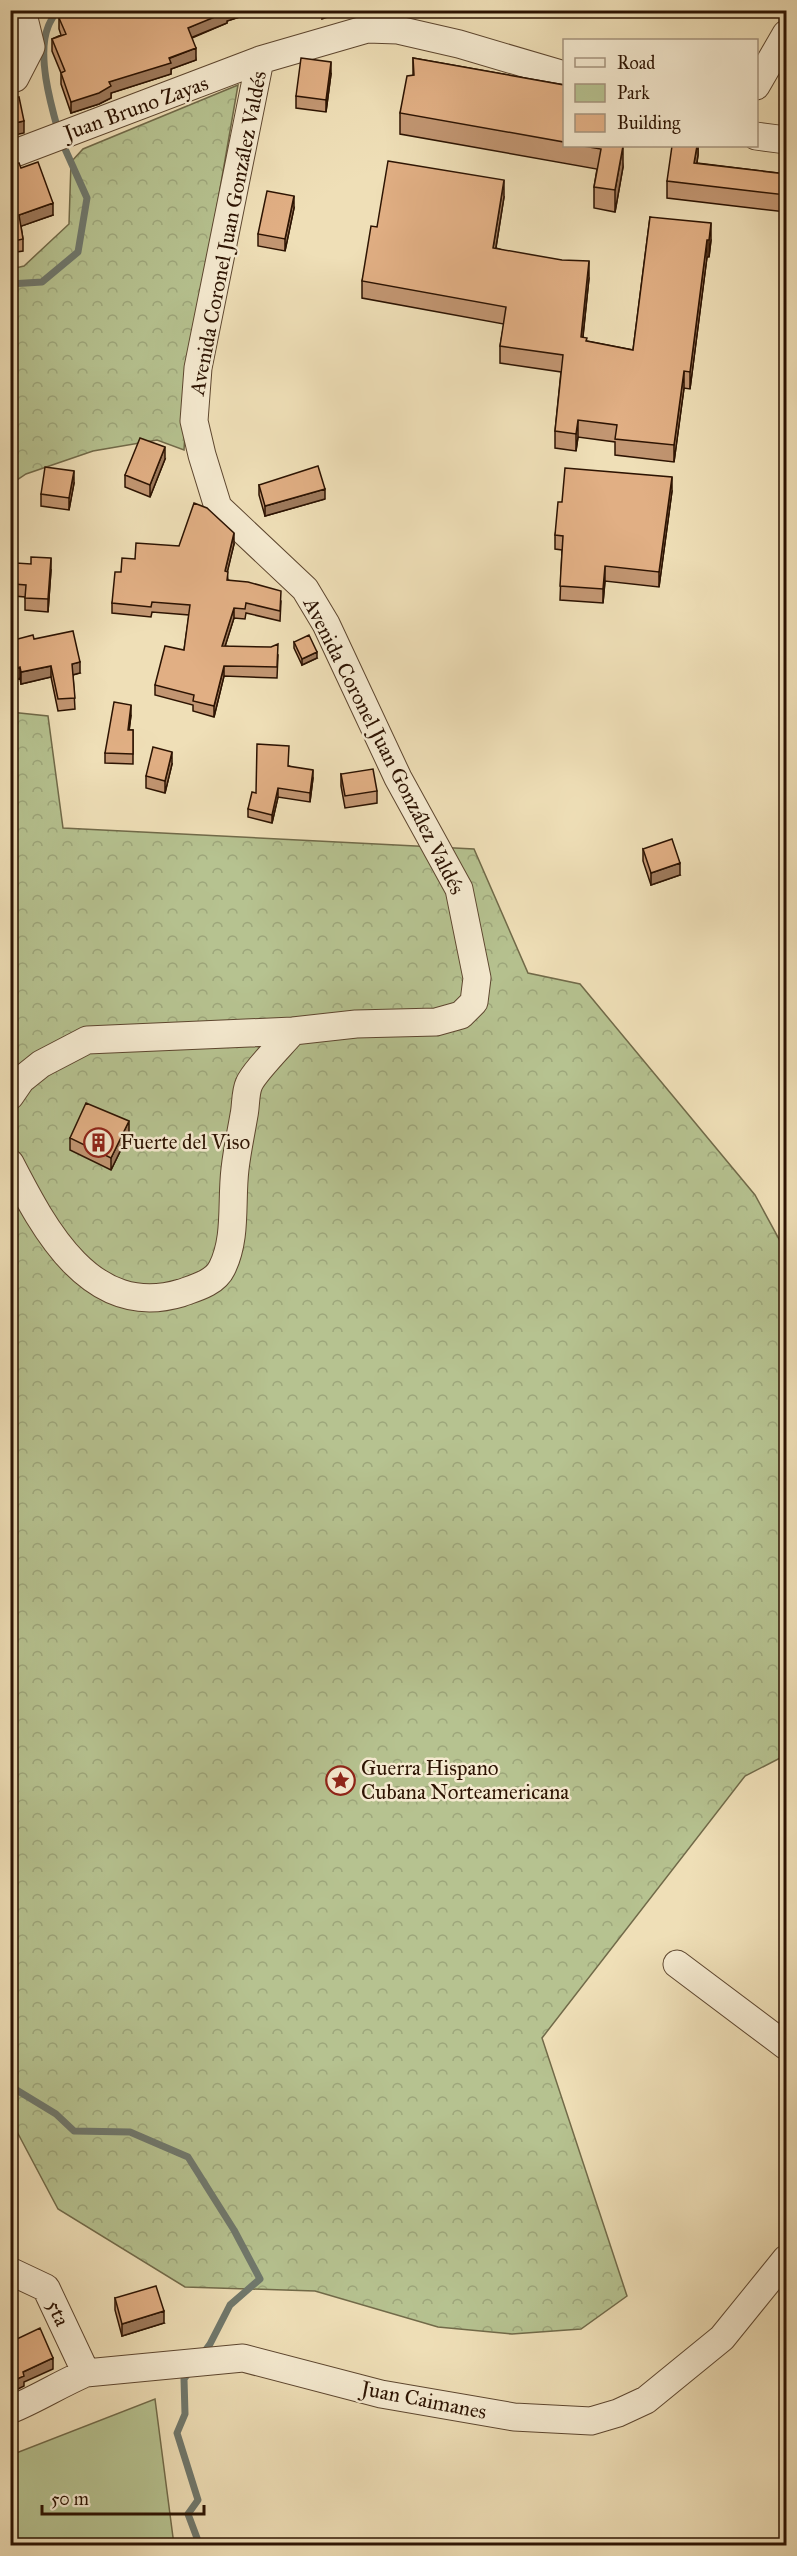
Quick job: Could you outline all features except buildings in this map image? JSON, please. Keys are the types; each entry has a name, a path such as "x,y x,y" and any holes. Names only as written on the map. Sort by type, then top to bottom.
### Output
{"street":[{"path":"10,80 15,78 31,47 22,10"},
{"name":"Juan Bruno Zayas","path":"10,155 260,60 367,30 398,30 459,44 563,75"},
{"path":"758,83 786,34"},
{"name":"Avenida Coronel Juan González Valdés","path":"10,1096 21,1080 41,1064 87,1040 293,1031 356,1024 436,1022 461,1015 474,1002 477,978 459,890 398,778 327,624 305,589 218,507 194,420 198,368 260,60"},
{"path":"758,136 786,140"},
{"path":"10,1163 36,1213 77,1267 98,1284 120,1295 144,1298 170,1296 202,1286 221,1271 229,1251 235,1170 249,1084 293,1031"},
{"path":"677,1964 786,2046"},
{"name":"Juan Caimanes","path":"10,2410 40,2398 86,2373 243,2358 381,2394 514,2417 591,2421 618,2413 646,2400 722,2337 786,2259"},
{"name":"5ta","path":"10,2271 46,2288 86,2373"}],"green space":[{"path":"238,85 189,368 184,450 157,440 93,451 26,474 11,484 11,269 24,266 69,224 71,162 83,149"},
{"path":"10,712 48,716 63,828 474,849 528,973 580,984 755,1195 786,1252 786,1755 745,1776 542,2038 627,2296 581,2329 512,2334 438,2327 315,2291 185,2287 58,2209 15,2128 11,2126"},
{"path":"155,2399 174,2545 11,2545 11,2455"}],"waterway":[{"path":"57,10 45,38 44,64 58,130"},
{"path":"10,284 42,282 78,252 87,198 61,140"},
{"path":"10,2086 56,2114 74,2131 130,2132 188,2157 234,2230 260,2279 230,2305 202,2355"},
{"path":"190,2371 184,2379 185,2414 177,2433 198,2500 188,2514 200,2546"}],"place":[{"name":"Fuerte del Viso","path":"99,1142"},
{"name":"Guerra Hispano Cubana Norteamericana","path":"340,1780"}]}
